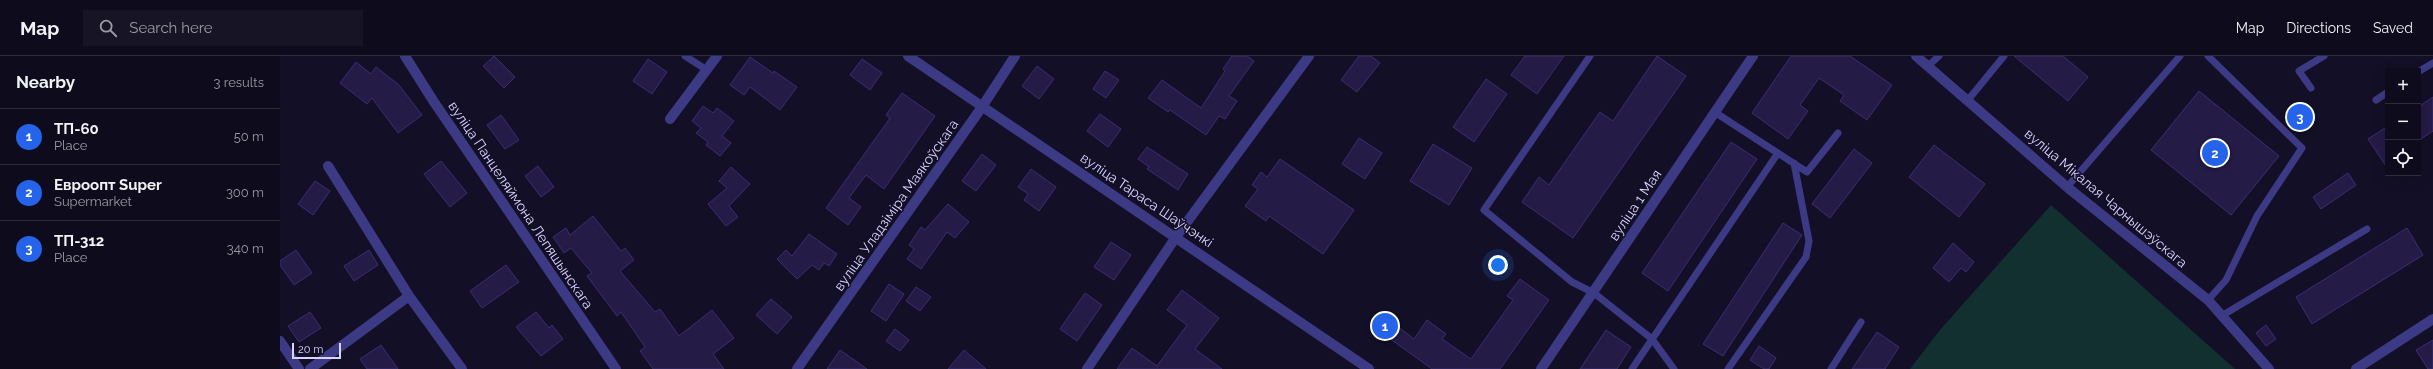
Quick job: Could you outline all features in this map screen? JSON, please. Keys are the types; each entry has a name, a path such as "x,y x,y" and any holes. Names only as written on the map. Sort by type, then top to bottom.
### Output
{"street":[{"name":"вуліца Панцеляймона Лепяшынскага","path":"405,56 434,102 616,369"},
{"path":"670,120 717,56"},
{"name":"вуліца Тараса Шаўчэнкі","path":"908,56 1369,369"},
{"name":"вуліца Уладзіміра Маякоўскага","path":"797,369 982,107 1015,56"},
{"path":"1086,369 1176,237 1309,56"},
{"name":"вуліца 1 Мая","path":"1541,369 1716,113 1753,56"},
{"name":"вуліца Мікалая Чарнышэўскага","path":"1916,56 2067,187 2208,300 2223,315 2269,369"},
{"path":"328,166 409,296 462,369"},
{"path":"310,369 409,296"},
{"path":"2356,369 2433,319"},
{"path":"280,341 298,369"}],"lane":[{"path":"686,56 707,70"},
{"path":"1590,56 1484,210 1572,282 1594,293 1652,338 1674,369"},
{"path":"1928,66 1939,56"},
{"path":"1968,100 2004,56"},
{"path":"2067,187 2180,56"},
{"path":"2208,56 2302,148 2257,216 2226,280 2208,300"},
{"path":"2311,88 2299,71 2324,56"},
{"path":"2421,70 2433,63"},
{"path":"2376,100 2385,94"},
{"path":"1716,113 1807,172 1838,133"},
{"path":"1632,369 1778,153"},
{"path":"1728,369 1806,257 1809,241 1794,164"},
{"path":"2223,315 2366,229"},
{"path":"1831,369 1861,322"}],"green space":[{"path":"2051,205 2235,369 1910,369 1939,331"}],"building":[{"path":"494,56 515,77 504,88 483,66"},
{"path":"1232,56 1247,56 1254,61 1229,96 1237,101 1225,119 1219,116 1206,135 1170,110 1168,112 1148,98 1162,80 1201,108 1225,71 1223,69"},
{"path":"1359,56 1371,56 1380,63 1357,92 1341,80"},
{"path":"1525,56 1564,56 1537,94 1511,75"},
{"path":"1657,56 1686,76 1573,238 1522,202 1539,177 1549,185 1600,112 1613,121"},
{"path":"1791,56 1850,56 1892,85 1867,120 1840,101 1844,95 1819,78 1800,105 1808,111 1788,139 1752,113"},
{"path":"2014,56 2063,56 2088,77 2068,101"},
{"path":"750,57 797,87 780,110 750,87 744,95 730,85"},
{"path":"648,59 667,72 652,94 633,81"},
{"path":"862,59 882,73 870,90 850,75"},
{"path":"356,62 371,74 376,67 399,85 422,115 398,133 372,98 367,104 340,83"},
{"path":"1037,66 1054,79 1039,99 1022,86"},
{"path":"1105,71 1119,80 1106,98 1093,89"},
{"path":"1486,79 1507,94 1474,142 1453,127"},
{"path":"2199,91 2279,156 2231,215 2151,150"},
{"path":"902,93 935,116 884,189 866,175 849,198 861,207 848,225 826,208 890,118 886,115"},
{"path":"2433,97 2433,131 2421,139 2421,105"},
{"path":"703,106 713,113 717,108 734,121 722,136 731,143 720,156 706,145 708,142 696,133 701,128 692,121"},
{"path":"2295,106 2313,119 2305,129 2287,116"},
{"path":"1100,114 1121,129 1108,147 1087,131"},
{"path":"501,115 519,140 505,149 487,125"},
{"path":"2385,128 2385,164 2368,139"},
{"path":"1359,138 1382,153 1365,179 1342,164"},
{"path":"1731,142 1757,159 1668,291 1642,273"},
{"path":"1433,144 1472,168 1449,205 1410,181"},
{"path":"1934,145 1985,184 1959,217 1909,177"},
{"path":"1147,147 1188,174 1178,190 1147,169 1149,167 1138,159"},
{"path":"1854,149 1872,163 1830,218 1812,204"},
{"path":"982,154 996,165 976,191 962,181"},
{"path":"1280,159 1354,210 1323,254 1269,216 1266,221 1245,206 1258,189 1252,185 1261,172 1267,177"},
{"path":"441,161 467,193 450,207 424,174"},
{"path":"538,166 554,187 541,197 525,176"},
{"path":"731,167 750,184 729,206 738,217 726,226 708,204 727,188 719,181"},
{"path":"1031,169 1056,187 1039,211 1024,200 1028,194 1018,187"},
{"path":"2348,173 2356,185 2321,209 2313,197"},
{"path":"315,181 330,191 313,215 298,204"},
{"path":"948,204 969,222 955,238 947,232 921,269 907,259 914,249 909,245 921,227 925,230"},
{"path":"593,216 621,251 625,248 634,260 620,271 655,312 660,309 679,336 712,310 734,338 713,354 724,369 653,369 640,351 645,347 621,312 617,316 587,276 592,273 571,248 564,253 553,237 566,228 570,235"},
{"path":"1783,223 1802,235 1723,356 1703,344"},
{"path":"2407,228 2423,255 2312,324 2296,297"},
{"path":"809,234 837,254 829,266 824,263 819,270 812,265 797,279 777,259 786,250 792,256"},
{"path":"1111,242 1131,255 1114,280 1094,267"},
{"path":"1953,243 1974,262 1966,272 1961,268 1949,282 1933,268"},
{"path":"296,250 312,273 294,285 280,265 280,261"},
{"path":"369,250 378,265 354,281 344,266"},
{"path":"506,265 519,282 482,308 470,291"},
{"path":"1520,279 1549,300 1500,369 1432,369 1371,325 1380,313 1414,339 1427,320 1446,334 1442,339 1471,359 1513,300 1507,296"},
{"path":"889,284 904,294 886,321 871,311"},
{"path":"916,287 931,297 920,311 906,301"},
{"path":"1182,290 1219,318 1195,349 1222,369 1117,369 1132,348 1157,366 1187,325 1167,310"},
{"path":"1085,293 1102,305 1077,341 1060,329"},
{"path":"771,299 792,317 777,334 756,315"},
{"path":"310,312 321,328 299,342 288,326"},
{"path":"536,312 549,328 552,325 563,339 541,356 516,327"},
{"path":"2266,325 2276,339 2266,346 2256,333"},
{"path":"895,329 909,340 900,351 886,341"},
{"path":"1606,330 1631,347 1617,369 1580,369"},
{"path":"1877,332 1899,347 1885,369 1852,369"},
{"path":"2433,340 2433,369 2428,369 2416,350"},
{"path":"381,345 398,369 367,369 360,359"},
{"path":"1759,346 1776,358 1769,369 1764,369 1750,360"},
{"path":"840,350 867,369 827,369"},
{"path":"964,350 986,369 948,369"}],"place":[{"name":"ТП-312","path":"2300,117"},
{"name":"Евроопт Super","path":"2215,153"},
{"name":"ТП-60","path":"1385,326"}]}
